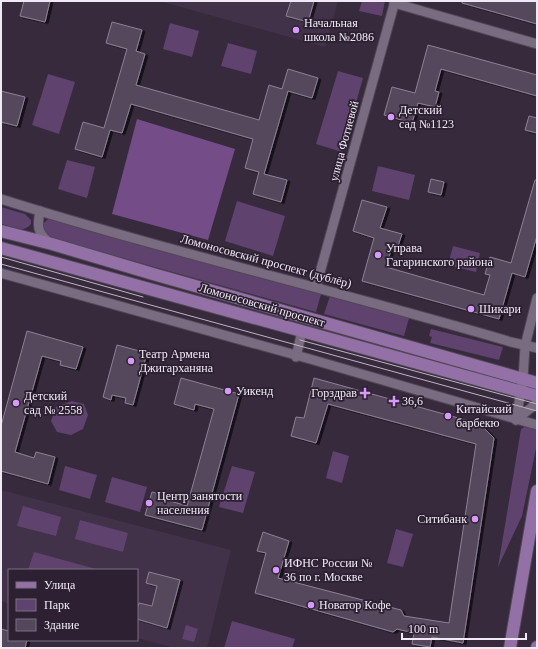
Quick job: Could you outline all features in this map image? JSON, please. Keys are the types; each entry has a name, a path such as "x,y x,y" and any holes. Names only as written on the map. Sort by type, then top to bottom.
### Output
{"main road":[{"name":"Ломоносовский проспект","path":"1,231 52,244 537,383"},
{"path":"28,256 24,252 23,246 26,241 32,240"},
{"name":"Ломоносовский проспект","path":"1,248 537,396"},
{"path":"251,317 257,316 259,311 258,306 255,303"},
{"path":"510,648 537,491"}],"street":[{"path":"395,2 537,44"},
{"name":"улица Фотиевой","path":"316,288 395,2"},
{"name":"Ломоносовский проспект (дублёр)","path":"1,199 206,258 525,346 537,348"},
{"path":"40,211 38,223 39,232 42,237 52,244"},
{"path":"1,273 537,425"},
{"path":"516,420 523,379 525,346 537,298"},
{"path":"296,356 302,331"},
{"path":"525,346 537,355"},
{"path":"516,420 537,403"}],"shaded area":[{"name":"Начальная школа №2086","path":"159,1 338,1 325,47"},
{"path":"137,119 235,149 208,240 112,214"},
{"path":"1,490 231,550 207,648 175,648 138,638 138,569 8,569 8,604 1,601"}],"green space":[{"path":"362,1 385,1 382,16 359,11"},
{"path":"170,23 199,31 192,57 163,49"},
{"path":"228,43 257,51 251,74 221,66"},
{"path":"338,71 363,78 342,152 316,144"},
{"path":"48,74 75,82 59,134 32,125"},
{"path":"67,160 95,167 87,198 58,189"},
{"path":"378,166 415,175 409,200 372,191"},
{"path":"237,201 285,216 273,256 225,241"},
{"path":"1,207 25,214 31,220 31,224 28,227 21,229 1,224"},
{"path":"48,219 321,294 316,312 47,237 45,235 43,224"},
{"path":"453,246 480,253 476,272 448,265"},
{"path":"330,296 409,318 404,336 324,314"},
{"path":"431,329 503,347 499,360 430,343 432,337 429,336"},
{"path":"72,401 84,404 88,415 83,429 71,435 57,432 51,421 56,407"},
{"path":"526,426 537,429 537,444 522,516 498,567 521,429"},
{"path":"333,451 349,456 342,483 326,478"},
{"path":"65,466 97,475 90,499 59,490"},
{"path":"232,466 255,472 243,513 219,507"},
{"path":"112,477 147,487 140,512 105,502"},
{"path":"23,506 61,517 56,536 17,526"},
{"path":"80,520 128,533 123,552 75,539"},
{"path":"396,529 413,534 403,567 387,563"},
{"path":"34,552 96,569 28,569"},
{"path":"232,621 295,639 292,648 224,648"},
{"path":"186,625 198,629 194,642 182,639"}],"building":[{"path":"24,1 50,1 45,22 20,16"},
{"path":"291,1 314,1 308,22 286,16"},
{"path":"462,1 537,1 537,24 462,3"},
{"path":"112,22 142,30 136,51 145,54 136,85 259,120 269,85 282,89 288,69 318,78 312,98 288,91 264,174 287,180 281,202 253,194 259,172 245,168 253,139 131,104 122,133 110,130 102,157 75,149 83,122 104,128 127,49 106,43"},
{"path":"428,45 537,75 537,96 441,69 435,91 439,92 435,107 418,103 412,123 384,115 392,87 415,93"},
{"path":"1,91 25,97 17,126 1,122"},
{"path":"529,116 537,118 537,133 525,130"},
{"path":"431,179 444,182 441,195 428,192"},
{"path":"535,180 537,180 537,236 525,277 512,273 499,319 362,281 374,238 353,231 362,200 387,207 380,228 402,234 397,249 392,247 386,267 484,295 490,275 485,274 490,257 511,263"},
{"path":"27,331 83,347 76,369 60,365 61,361 42,356 15,452 34,458 36,452 55,457 48,484 1,471 1,426"},
{"path":"117,345 147,353 133,405 125,403 126,398 112,395 111,400 103,397"},
{"path":"181,378 239,394 202,530 145,515 152,492 168,496 167,500 187,506 214,409 195,404 194,410 174,404"},
{"path":"314,378 480,424 494,438 463,643 432,637 430,647 412,644 414,633 397,629 393,632 255,593 266,553 257,551 263,532 289,541 278,578 401,610 404,616 449,623 476,444 328,404 316,443 291,436 296,417 304,418"},
{"path":"149,572 180,580 167,628 138,619 139,603 152,606 157,586 146,583"},
{"path":"1,629 8,631 8,641 27,641 25,648 1,648"}],"tram line":[{"path":"1,257 143,297"},
{"path":"1,264 537,411"},
{"path":"300,340 537,404"}],"place":[{"name":"Начальная школа №2086","path":"296,30"},
{"name":"Детский сад №1123","path":"391,117"},
{"name":"Управа Гагаринского района","path":"378,255"},
{"name":"Шикари","path":"471,309"},
{"name":"Театр Армена Джигарханяна","path":"131,361"},
{"name":"Уикенд","path":"228,391"},
{"name":"Горздрав","path":"365,393"},
{"name":"36,6","path":"394,401"},
{"name":"Детский сад № 2558","path":"16,403"},
{"name":"Китайский барбекю","path":"448,416"},
{"name":"Центр занятости населения","path":"149,503"},
{"name":"Ситибанк","path":"475,519"},
{"name":"ИФНС России № 36 по г. Москве","path":"276,570"},
{"name":"Новатор Кофе","path":"311,605"}]}
